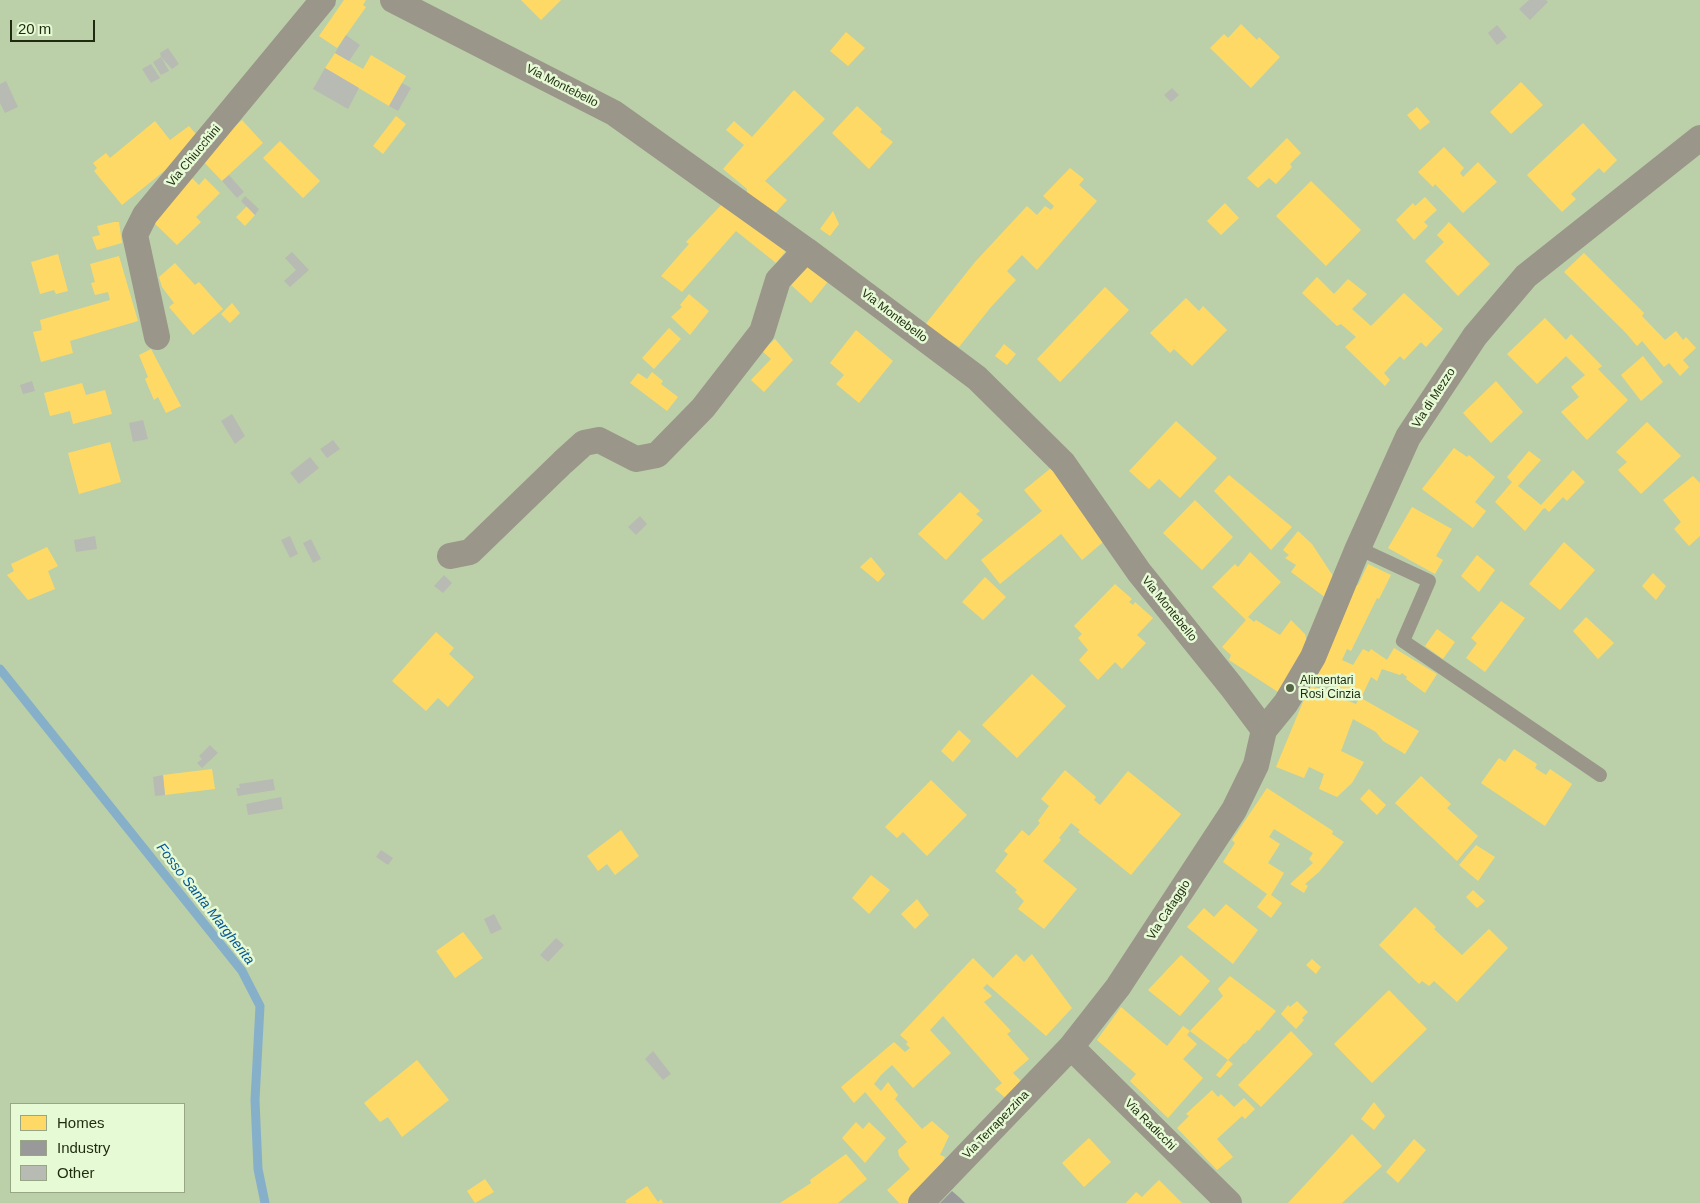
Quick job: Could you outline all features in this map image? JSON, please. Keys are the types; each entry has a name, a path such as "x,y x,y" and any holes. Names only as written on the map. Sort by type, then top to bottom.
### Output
{"street":[{"name":"Via Chiucchini","path":"157,336 135,235 145,215 324,0"},
{"name":"Via Montebello","path":"393,0 428,8 614,113 806,250 977,378 1063,463 1139,572 1264,730"},
{"name":"Via di Mezzo","path":"1264,730 1286,704 1313,657 1358,548 1408,437 1475,336 1526,276 1700,138"},
{"path":"450,556 470,552 584,443 599,440 636,459 657,455 703,408 762,332 778,280 806,250"},
{"name":"Via Cafaggio","path":"1071,1047 1118,987 1234,810 1256,765 1264,730"},
{"name":"Via Terrapezzina","path":"921,1203 1071,1047"},
{"name":"Via Radicchi","path":"1071,1047 1229,1203"}],"lane":[{"path":"1358,548 1429,581 1403,641 1600,775"}],"building: Homes":[{"path":"344,0 366,0 363,5 366,7 337,48 319,36"},
{"path":"521,0 561,0 541,20"},
{"path":"1241,24 1257,40 1259,37 1280,57 1251,88 1210,48 1224,34 1228,38"},
{"path":"846,32 865,48 848,66 830,51"},
{"path":"335,53 363,69 371,55 406,76 389,106 325,68"},
{"path":"1521,82 1543,105 1511,134 1490,112"},
{"path":"794,90 825,119 765,181 787,200 770,219 747,200 747,189 723,169 744,145 726,130 734,121 752,137"},
{"path":"857,106 882,129 880,132 893,142 869,169 832,133"},
{"path":"1417,107 1430,122 1420,130 1407,115"},
{"path":"396,116 406,124 383,154 373,146"},
{"path":"242,120 263,143 222,181 200,158"},
{"path":"155,121 170,140 189,126 200,139 183,156 122,205 94,171 97,168 93,163 106,153 110,158"},
{"path":"1583,123 1617,160 1604,173 1599,168 1571,194 1576,199 1562,212 1527,175"},
{"path":"1287,138 1301,153 1290,164 1292,167 1276,184 1269,178 1258,188 1247,178"},
{"path":"280,141 320,181 303,198 263,158"},
{"path":"1444,147 1464,168 1460,173 1463,177 1478,162 1497,182 1463,213 1435,184 1433,187 1418,172"},
{"path":"1070,168 1084,179 1079,185 1097,201 1037,270 1022,255 1007,271 1016,280 991,307 959,347 950,341 947,345 924,326 975,262 1027,206 1037,215 1045,206 1051,210 1054,206 1043,196"},
{"path":"190,176 199,185 205,178 220,193 196,217 201,222 177,245 149,218"},
{"path":"1311,181 1361,230 1326,266 1276,216"},
{"path":"1425,197 1437,210 1424,222 1428,226 1414,240 1396,220 1413,203 1415,206"},
{"path":"725,201 789,247 776,263 736,231 682,292 661,276 689,244 686,242"},
{"path":"1225,203 1239,218 1221,235 1207,221"},
{"path":"247,206 255,215 245,226 236,217"},
{"path":"833,211 839,224 830,236 820,229"},
{"path":"119,222 122,243 97,250 92,237 100,235 97,226"},
{"path":"1449,222 1490,264 1458,296 1425,261 1444,242 1437,235"},
{"path":"1584,253 1644,313 1642,316 1665,340 1676,331 1683,340 1686,337 1696,348 1683,360 1689,367 1680,376 1669,363 1664,367 1642,341 1637,346 1564,272"},
{"path":"58,254 68,291 56,294 54,290 40,294 31,262"},
{"path":"119,256 138,321 70,341 73,353 41,362 33,332 42,330 40,320 110,300 108,292 95,295 91,283 95,282 90,264"},
{"path":"810,262 830,279 811,303 791,285"},
{"path":"175,263 195,285 199,282 223,309 193,335 169,307 174,303 162,287 159,277"},
{"path":"1317,277 1334,294 1348,279 1367,294 1352,309 1371,326 1404,293 1443,329 1426,347 1421,342 1404,360 1400,356 1384,373 1390,380 1385,386 1345,347 1356,337 1341,324 1337,326 1302,293"},
{"path":"1105,287 1129,310 1060,382 1037,359"},
{"path":"689,294 709,311 690,335 671,317 682,307 680,305"},
{"path":"1186,298 1199,311 1203,306 1227,330 1192,366 1174,349 1170,353 1150,333"},
{"path":"232,303 240,313 230,323 221,314"},
{"path":"1545,318 1566,340 1571,334 1602,366 1598,369 1628,400 1587,440 1561,412 1579,397 1571,387 1585,375 1566,356 1537,384 1507,354"},
{"path":"669,328 681,339 654,369 642,358"},
{"path":"856,330 893,361 859,403 836,384 844,375 830,363"},
{"path":"775,339 793,360 764,392 751,380 771,359 762,351"},
{"path":"1004,344 1016,354 1007,365 995,356"},
{"path":"151,349 181,406 166,413 158,397 154,400 145,379 148,377 139,355"},
{"path":"1643,356 1663,382 1641,401 1621,375"},
{"path":"652,372 663,381 661,384 678,397 667,411 630,383 638,373 647,379"},
{"path":"1496,381 1523,412 1491,443 1463,413"},
{"path":"82,383 86,395 105,390 112,414 73,424 70,411 50,416 44,393"},
{"path":"1176,421 1217,458 1180,498 1159,479 1149,489 1129,471"},
{"path":"1647,422 1681,456 1641,494 1618,470 1627,462 1616,452"},
{"path":"110,442 121,482 79,494 68,453"},
{"path":"1454,448 1467,457 1469,455 1495,477 1475,502 1486,511 1473,528 1422,489"},
{"path":"1529,451 1541,460 1518,486 1541,505 1573,470 1585,482 1567,501 1563,497 1549,512 1545,508 1543,509 1525,531 1495,502 1512,482 1507,477"},
{"path":"1051,468 1109,537 1082,560 1061,534 1000,584 981,560 1042,511 1024,490"},
{"path":"1229,475 1292,527 1271,550 1214,491"},
{"path":"1693,476 1700,483 1700,536 1689,546 1674,529 1681,522 1663,500"},
{"path":"960,492 980,511 976,514 983,520 946,560 918,534"},
{"path":"1195,500 1233,537 1202,570 1163,533"},
{"path":"1412,507 1452,529 1436,556 1443,560 1435,574 1388,548"},
{"path":"1298,531 1312,544 1335,579 1326,598 1291,572 1296,565 1285,558 1289,555 1283,550"},
{"path":"1564,542 1595,570 1560,610 1529,584"},
{"path":"47,547 58,566 48,571 55,589 28,600 7,575 14,571 11,564"},
{"path":"1250,552 1281,582 1248,617 1280,635 1291,620 1305,634 1307,642 1281,694 1229,660 1231,655 1222,647 1246,620 1212,587 1235,564 1238,567"},
{"path":"1477,555 1495,570 1479,592 1461,576"},
{"path":"871,557 885,574 878,582 860,567"},
{"path":"1368,564 1391,575 1379,599 1377,598 1351,651 1347,649 1342,660 1353,665 1363,649 1369,652 1371,649 1387,660 1394,648 1437,674 1425,693 1406,679 1407,677 1402,673 1400,675 1382,669 1377,681 1371,677 1361,698 1419,731 1405,754 1383,741 1376,732 1353,719 1341,751 1364,762 1352,783 1337,797 1319,789 1324,774 1309,767 1304,778 1276,767 1310,685 1356,704 1359,698 1312,674 1355,585 1358,585"},
{"path":"1653,573 1666,586 1656,600 1642,586"},
{"path":"985,577 1006,597 983,620 962,602"},
{"path":"1115,584 1132,599 1129,602 1133,605 1135,602 1153,618 1137,635 1146,643 1122,669 1115,662 1098,680 1079,660 1088,650 1078,638 1082,634 1074,626"},
{"path":"1501,601 1525,618 1485,672 1466,658 1477,643 1471,638"},
{"path":"1586,617 1614,643 1598,659 1573,631"},
{"path":"1437,629 1455,642 1443,659 1425,646"},
{"path":"436,632 454,648 449,654 474,677 448,707 438,698 426,711 392,681"},
{"path":"1032,674 1066,706 1017,758 982,725"},
{"path":"959,730 971,741 953,762 941,751"},
{"path":"1514,749 1537,764 1535,768 1546,775 1550,769 1572,784 1545,826 1481,783 1499,758 1505,762"},
{"path":"212,769 215,789 165,795 163,775"},
{"path":"1065,770 1096,797 1094,800 1100,805 1128,771 1181,814 1131,875 1078,832 1080,830 1071,823 1059,838 1061,840 1043,861 1077,889 1044,929 1018,909 1024,901 1015,892 1017,890 995,871 1008,854 1004,851 1022,830 1029,836 1040,823 1038,821 1049,806 1041,799"},
{"path":"1421,776 1451,804 1447,808 1478,836 1457,861 1395,803"},
{"path":"931,780 967,815 927,856 903,832 897,838 885,827"},
{"path":"1267,788 1333,831 1332,834 1344,842 1319,872 1305,884 1308,886 1304,893 1290,884 1313,863 1309,859 1313,853 1274,829 1269,837 1280,844 1268,863 1284,873 1271,895 1282,903 1271,918 1257,907 1267,894 1223,862 1235,843 1232,840"},
{"path":"1369,789 1386,805 1377,815 1360,799"},
{"path":"621,830 639,856 615,875 607,864 598,871 587,856"},
{"path":"1476,845 1495,857 1478,881 1459,865"},
{"path":"871,875 890,890 869,914 852,898"},
{"path":"1473,890 1485,901 1477,908 1466,897"},
{"path":"917,899 929,915 915,929 901,914"},
{"path":"1226,904 1258,930 1233,964 1187,927 1204,908 1214,917"},
{"path":"1415,907 1436,927 1434,929 1462,955 1489,929 1508,948 1457,1002 1434,981 1429,986 1422,981 1419,984 1379,945"},
{"path":"463,932 483,958 455,978 436,951"},
{"path":"1016,954 1024,962 1032,954 1072,1008 1046,1036 987,984 983,988 992,996 984,1002 1011,1031 1007,1034 1029,1059 1013,1073 1024,1084 1009,1101 995,1089 1002,1083 943,1016 930,1030 951,1053 913,1088 892,1065 881,1075 874,1084 881,1091 888,1082 898,1095 895,1099 922,1129 932,1121 949,1136 940,1155 945,1157 929,1189 913,1203 899,1203 887,1190 910,1169 899,1156 898,1150 907,1142 865,1092 854,1103 841,1087 894,1042 905,1052 910,1048 906,1044 908,1042 900,1035 973,958 993,978"},
{"path":"1181,955 1210,981 1180,1016 1148,990"},
{"path":"1312,959 1321,967 1316,974 1306,965"},
{"path":"1230,976 1276,1011 1259,1031 1257,1030 1228,1060 1190,1031 1223,996 1218,989"},
{"path":"1389,990 1427,1029 1372,1083 1334,1044"},
{"path":"1297,1001 1308,1012 1296,1029 1281,1014 1288,1005 1290,1007"},
{"path":"1121,1007 1167,1046 1183,1026 1190,1031 1187,1035 1197,1044 1183,1059 1203,1078 1168,1118 1130,1081 1136,1074 1097,1040"},
{"path":"1291,1031 1313,1054 1261,1107 1238,1085"},
{"path":"417,1060 449,1100 402,1137 388,1117 380,1122 364,1103"},
{"path":"1228,1060 1233,1064 1220,1078 1216,1075"},
{"path":"1212,1090 1218,1097 1221,1094 1234,1107 1244,1098 1255,1109 1245,1119 1242,1116 1217,1139 1233,1157 1217,1170 1177,1128 1189,1116 1186,1114"},
{"path":"1374,1102 1385,1116 1374,1130 1361,1119"},
{"path":"856,1122 863,1129 869,1122 886,1138 865,1163 842,1138"},
{"path":"1352,1134 1382,1166 1342,1203 1288,1203"},
{"path":"1089,1138 1111,1162 1084,1187 1062,1163"},
{"path":"1414,1139 1426,1150 1398,1183 1386,1172"},
{"path":"846,1154 867,1179 838,1203 780,1203 811,1183 810,1180"},
{"path":"485,1179 494,1192 475,1203 467,1191"},
{"path":"1159,1180 1182,1203 1126,1203 1136,1192 1142,1197"},
{"path":"647,1186 658,1202 661,1199 663,1203 627,1203 625,1201"}],"building: Industry":[{"path":"952,1191 960,1198 965,1203 940,1203"}],"building: Other":[{"path":"1529,0 1546,0 1548,2 1530,20 1519,9"},
{"path":"1497,25 1507,37 1497,45 1488,33"},
{"path":"346,35 360,45 349,61 335,53"},
{"path":"168,48 179,64 172,69 161,57 160,53"},
{"path":"161,57 169,71 161,75 153,62"},
{"path":"151,64 160,78 151,83 142,69"},
{"path":"325,68 359,88 348,109 313,89"},
{"path":"6,81 18,107 5,113 0,103 0,84"},
{"path":"402,83 411,88 398,111 389,106"},
{"path":"1172,88 1179,95 1171,102 1164,95"},
{"path":"229,175 244,192 237,198 222,181"},
{"path":"245,196 259,209 255,215 241,201"},
{"path":"292,252 309,270 290,287 284,281 296,270 285,258"},
{"path":"32,381 35,391 23,394 20,385"},
{"path":"232,414 245,436 235,444 221,421"},
{"path":"143,420 148,439 133,442 129,423"},
{"path":"333,440 340,449 327,458 320,449"},
{"path":"310,457 319,468 299,484 290,473"},
{"path":"640,516 647,524 636,535 628,527"},
{"path":"95,536 97,549 76,552 74,540"},
{"path":"290,536 298,554 290,558 281,540"},
{"path":"311,539 321,559 313,563 303,543"},
{"path":"444,575 452,583 443,593 434,586"},
{"path":"210,745 218,753 202,768 197,763 202,759 199,756"},
{"path":"163,775 165,795 155,796 153,777"},
{"path":"273,779 275,790 238,796 236,788 240,788 239,784"},
{"path":"281,797 283,809 248,815 246,804"},
{"path":"381,850 393,858 388,865 376,857"},
{"path":"494,914 502,929 491,934 484,919"},
{"path":"556,938 564,945 548,962 540,955"},
{"path":"653,1051 671,1074 663,1080 645,1059"}],"waterway":[{"name":"Fosso Santa Margherita","path":"0,669 242,971 260,1006 255,1100 258,1169 265,1203"}],"place":[{"name":"Alimentari Rosi Cinzia","path":"1290,688"}]}
